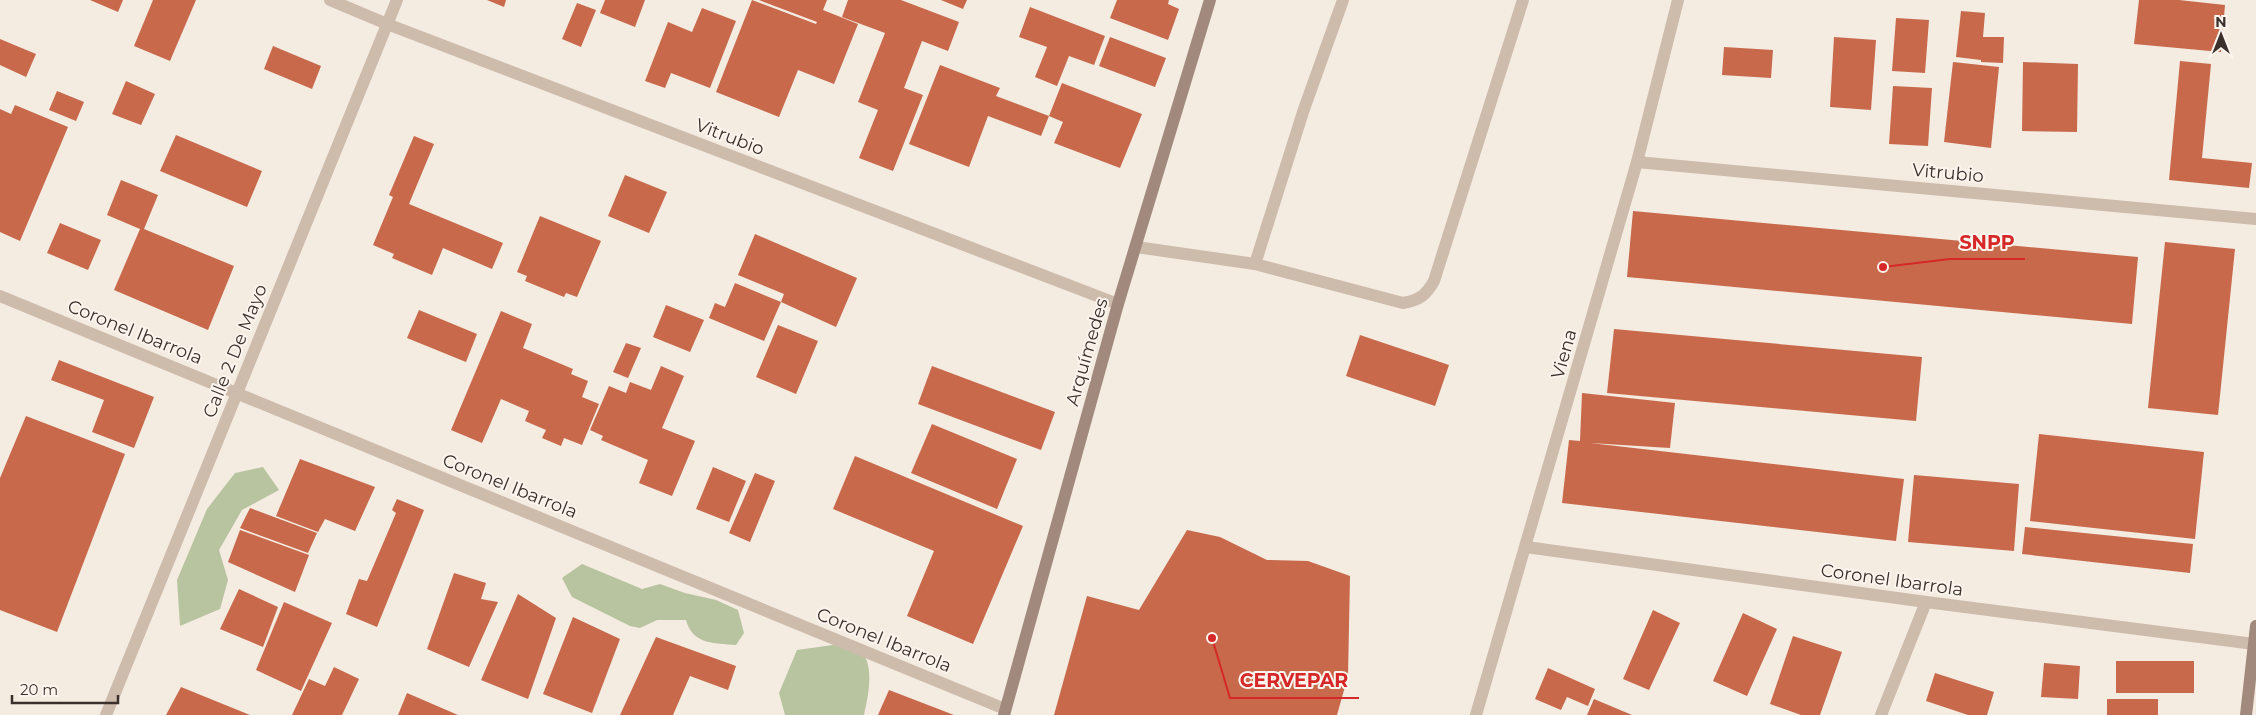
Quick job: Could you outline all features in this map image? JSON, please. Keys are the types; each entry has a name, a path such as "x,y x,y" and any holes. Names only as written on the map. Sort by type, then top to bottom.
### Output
{"main road":[{"name":"Arquímedes","path":"1005,712 1118,304 1210,0"},
{"path":"2246,715 2256,626"}],"street":[{"name":"Vitrubio","path":"330,0 387,24 1118,304"},
{"name":"Calle 2 De Mayo","path":"106,715 397,0"},
{"path":"1255,264 1303,112 1343,0"},
{"path":"1136,247 1255,264 1403,302 1416,301 1426,294 1434,281 1522,0"},
{"name":"Viena","path":"1476,715 1637,162 1678,0"},
{"name":"Vitrubio","path":"1637,162 2256,219"},
{"name":"Coronel Ibarrola","path":"0,296 1005,712"},
{"name":"Coronel Ibarrola","path":"1526,547 1926,602 2254,644"},
{"path":"1881,715 1926,602"}],"green space":[{"path":"263,467 279,490 242,510 219,550 228,580 220,609 180,626 177,580 207,509 235,473"},
{"path":"582,564 642,589 660,584 685,593 716,600 738,610 744,633 736,645 712,643 699,638 689,628 686,620 657,620 640,628 630,626 572,597 562,578"},
{"path":"840,644 856,648 863,653 867,661 869,689 864,715 785,715 779,693 797,650"}],"building":[{"path":"90,0 123,0 118,12"},
{"path":"153,0 196,0 170,61 134,46"},
{"path":"487,0 506,0 504,7"},
{"path":"605,0 645,0 635,27 600,13"},
{"path":"752,0 816,24 817,22 759,0 827,0 823,10 858,24 834,84 798,70 779,117 716,92"},
{"path":"848,0 901,0 959,22 948,51 922,41 904,88 923,95 893,171 859,158 878,110 858,102 885,33 842,17"},
{"path":"941,0 967,0 963,9"},
{"path":"1117,0 1169,0 1168,4 1179,9 1168,40 1110,18"},
{"path":"2139,0 2179,0 2225,5 2221,52 2134,44"},
{"path":"577,3 596,10 581,47 562,39"},
{"path":"1030,7 1105,36 1094,65 1069,56 1057,86 1035,77 1047,47 1019,37"},
{"path":"702,8 736,21 710,88 671,73 665,88 645,81 668,22 692,32"},
{"path":"1961,11 1985,13 1983,37 2004,37 2003,63 1981,62 1981,60 1956,57"},
{"path":"1896,18 1929,20 1925,73 1892,71"},
{"path":"1110,37 1166,58 1155,87 1099,66"},
{"path":"1834,37 1876,40 1871,110 1830,107"},
{"path":"0,39 36,54 26,77 0,65"},
{"path":"273,46 321,66 312,89 264,69"},
{"path":"1724,47 1773,50 1771,78 1722,75"},
{"path":"2180,61 2211,64 2202,158 2252,163 2249,188 2169,180"},
{"path":"1953,62 1999,67 1991,148 1944,142"},
{"path":"2023,62 2078,64 2077,132 2022,131"},
{"path":"940,65 1000,88 996,96 1049,116 1041,136 988,116 969,167 909,144"},
{"path":"126,81 155,94 141,125 112,114"},
{"path":"1062,83 1142,114 1120,168 1054,143 1063,122 1049,116"},
{"path":"1893,86 1932,88 1928,146 1889,144"},
{"path":"57,91 84,102 76,121 49,110"},
{"path":"15,105 68,127 20,241 0,232 0,109 11,114"},
{"path":"176,135 262,171 247,207 160,171"},
{"path":"414,136 434,144 409,204 503,243 492,269 443,248 432,275 392,258 394,254 373,245 393,197 389,195"},
{"path":"625,175 667,192 649,233 608,216"},
{"path":"121,180 158,195 144,229 234,266 208,330 114,290 140,229 107,215"},
{"path":"1633,211 2138,257 2132,324 1627,277"},
{"path":"540,216 601,241 577,297 566,293 564,297 525,281 527,276 517,272"},
{"path":"60,223 101,240 88,270 47,253"},
{"path":"755,234 857,278 836,327 781,302 784,294 738,275"},
{"path":"2165,242 2235,249 2218,415 2148,408"},
{"path":"735,283 781,302 764,341 709,318 715,303 725,307"},
{"path":"666,305 704,320 690,352 653,337"},
{"path":"419,310 477,334 466,362 407,338"},
{"path":"501,311 532,324 523,348 573,369 571,374 588,381 582,397 599,404 582,445 564,438 561,446 542,438 546,430 525,421 529,411 501,399 482,443 451,430"},
{"path":"778,325 818,341 796,394 756,377"},
{"path":"1614,329 1922,357 1916,421 1607,393"},
{"path":"1360,335 1449,365 1435,406 1346,376"},
{"path":"626,343 641,348 628,378 613,372"},
{"path":"59,360 154,397 134,448 92,432 104,400 51,380"},
{"path":"661,366 684,376 662,428 695,441 672,496 639,483 648,460 601,440 603,436 590,430 609,386 626,393 630,382 651,390"},
{"path":"932,366 1055,412 1041,450 918,404"},
{"path":"1582,393 1675,403 1670,448 1590,443 1904,479 1896,541 1562,503 1569,440 1580,441"},
{"path":"26,416 125,454 57,632 0,610 0,478"},
{"path":"932,424 1017,459 997,509 911,473"},
{"path":"2039,434 2204,452 2195,539 2030,521"},
{"path":"855,456 1023,526 973,644 907,616 934,551 833,509"},
{"path":"300,459 375,487 355,531 325,519 318,532 276,516"},
{"path":"713,467 746,481 729,522 696,509"},
{"path":"755,473 775,481 750,542 729,533"},
{"path":"1914,475 2019,484 2014,551 1908,542"},
{"path":"397,499 424,510 377,627 346,614 359,579 367,581 396,513 392,510"},
{"path":"250,508 317,533 308,553 240,528"},
{"path":"2025,527 2193,544 2190,573 2022,554"},
{"path":"240,530 309,555 295,592 228,562"},
{"path":"1187,530 1220,537 1267,560 1308,561 1350,576 1348,676 1337,715 1054,715 1087,596 1139,610"},
{"path":"454,573 486,583 481,599 498,602 469,667 427,649"},
{"path":"239,589 278,607 263,647 220,629"},
{"path":"518,594 556,618 528,699 481,680"},
{"path":"284,602 332,623 301,691 256,670"},
{"path":"1653,610 1680,623 1649,690 1623,679"},
{"path":"1743,613 1777,629 1747,696 1713,681"},
{"path":"573,617 620,639 592,713 543,694"},
{"path":"1793,636 1842,652 1820,715 1801,715 1770,704"},
{"path":"656,637 736,666 728,690 690,676 673,715 620,715"},
{"path":"2116,661 2194,661 2194,693 2116,693"},
{"path":"2044,663 2080,666 2078,699 2041,697"},
{"path":"334,667 359,679 342,715 292,715 309,679 325,686"},
{"path":"1548,668 1595,689 1588,706 1567,697 1561,710 1535,699"},
{"path":"1935,673 1994,692 1987,715 1968,715 1926,701"},
{"path":"181,687 250,715 166,715"},
{"path":"889,690 954,715 878,715"},
{"path":"407,693 458,715 398,715"},
{"path":"1594,699 1632,715 1587,715"},
{"path":"2107,699 2158,699 2158,715 2107,715"}],"place":[{"name":"SNPP","path":"1883,267"},
{"name":"CERVEPAR","path":"1212,638"}]}
